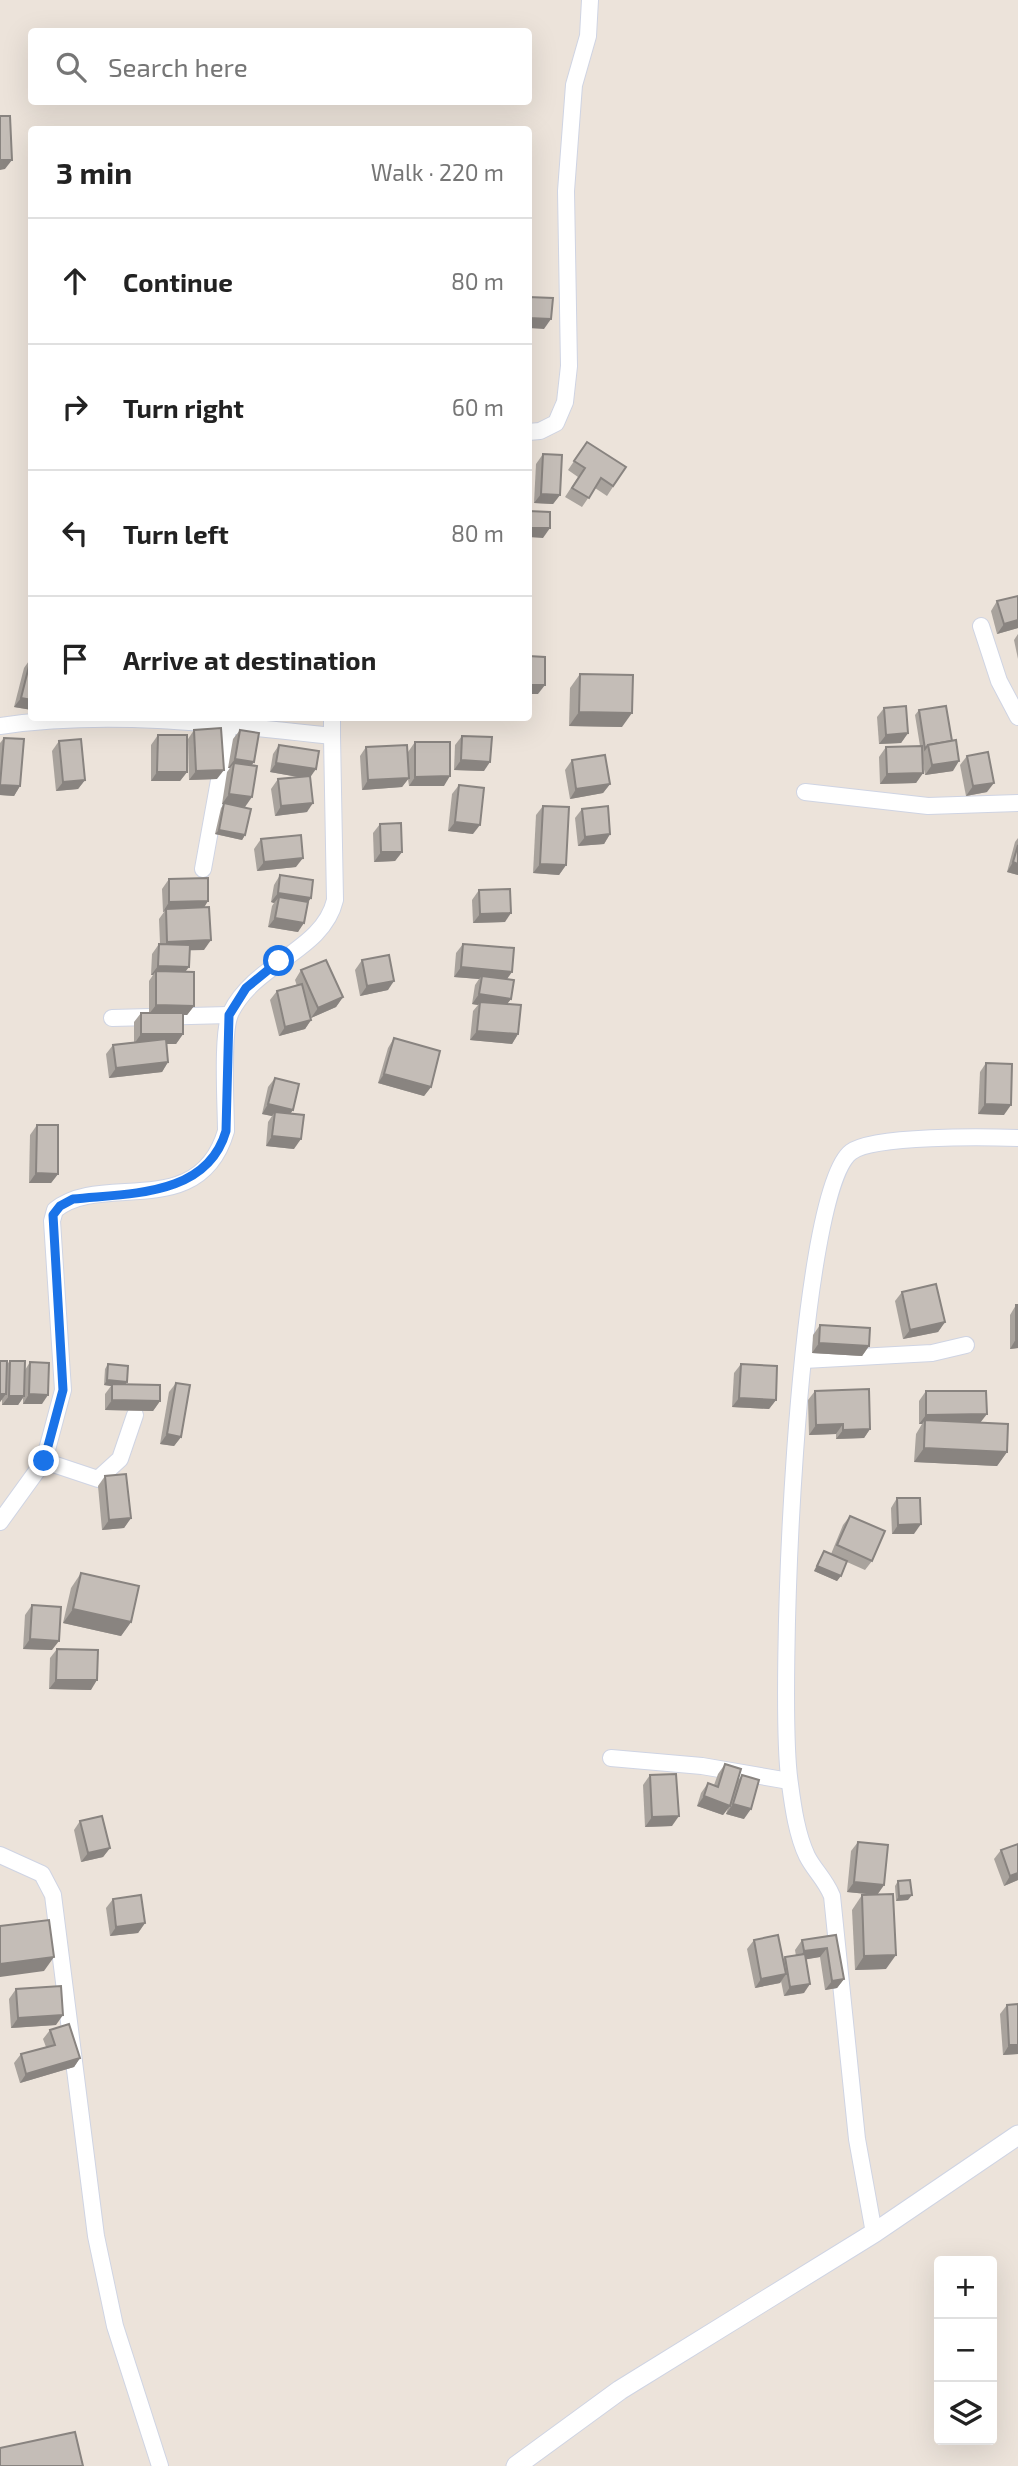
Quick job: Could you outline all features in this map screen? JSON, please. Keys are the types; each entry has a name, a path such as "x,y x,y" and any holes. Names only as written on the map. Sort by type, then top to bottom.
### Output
{"street":[{"path":"532,431 556,423 565,402 569,353 566,191 574,85 588,36 590,0"},
{"path":"981,626 999,681 1018,718"},
{"path":"0,726 64,721"},
{"path":"157,721 229,725 332,736"},
{"path":"0,1522 44,1461 63,1390 53,1215 60,1206 73,1199 169,1188 191,1177 208,1164 221,1148 226,1131 229,1015 246,988 263,972 318,932 330,918 335,900 332,721"},
{"path":"203,869 229,725"},
{"path":"805,792 916,805 1018,803"},
{"path":"112,1018 229,1015"},
{"path":"874,2233 857,2139 832,1896 824,1877 808,1857 799,1833 789,1781 790,1558 794,1442 815,1256 836,1171 849,1153 862,1146 886,1143 1018,1138"},
{"path":"804,1360 932,1353 966,1345"},
{"path":"44,1461 98,1479 120,1460 135,1415"},
{"path":"611,1758 702,1766 789,1781"},
{"path":"0,1855 42,1874 53,1895 96,2236 115,2326 160,2466"},
{"path":"516,2466 620,2390 874,2233 1018,2136"}],"building":[{"path":"0,116 10,116 12,160 0,160"},
{"path":"532,297 553,298 551,319 532,318"},
{"path":"587,442 626,467 613,486 601,478 589,498 572,488 585,468 574,461"},
{"path":"543,454 562,455 560,495 541,494"},
{"path":"532,511 550,512 550,528 532,528"},
{"path":"1018,596 1018,620 1004,624 997,601"},
{"path":"532,656 545,657 545,685 532,685"},
{"path":"28,670 28,699 21,698"},
{"path":"580,674 633,675 632,713 579,712"},
{"path":"906,706 908,733 886,735 884,708"},
{"path":"946,706 952,741 928,745 925,749 919,710"},
{"path":"221,728 224,770 196,771 194,730"},
{"path":"240,730 259,733 254,762 235,759"},
{"path":"158,735 187,735 187,772 157,772"},
{"path":"462,736 492,737 490,762 461,760"},
{"path":"4,738 24,739 20,786 0,785"},
{"path":"81,739 85,780 63,782 59,741"},
{"path":"956,740 959,761 932,765 928,745"},
{"path":"415,742 450,742 450,776 415,777"},
{"path":"279,745 319,751 316,769 276,763"},
{"path":"407,745 409,778 368,780 366,747"},
{"path":"922,746 923,773 887,774 886,747"},
{"path":"988,752 994,783 973,786 967,756"},
{"path":"605,755 610,784 576,789 572,760"},
{"path":"234,763 257,766 252,797 229,794"},
{"path":"310,776 313,803 281,806 278,779"},
{"path":"459,785 484,788 480,825 455,822"},
{"path":"224,803 251,809 245,835 219,830"},
{"path":"543,806 569,807 566,865 540,864"},
{"path":"608,806 610,834 585,837 582,809"},
{"path":"401,823 402,852 381,852 380,824"},
{"path":"301,835 303,858 264,862 261,839"},
{"path":"1018,845 1018,864 1013,862"},
{"path":"280,875 313,880 311,898 278,893"},
{"path":"208,878 208,901 169,902 169,879"},
{"path":"510,889 511,913 480,914 479,890"},
{"path":"279,897 308,902 304,923 275,918"},
{"path":"209,907 211,940 167,942 166,909"},
{"path":"159,944 190,945 189,967 158,966"},
{"path":"463,944 514,948 512,972 461,967"},
{"path":"389,955 394,981 367,986 362,960"},
{"path":"326,960 343,997 318,1008 301,970"},
{"path":"156,971 194,972 194,1006 156,1005"},
{"path":"482,976 514,980 511,999 479,994"},
{"path":"302,984 311,1020 285,1027 277,991"},
{"path":"480,1002 521,1005 518,1034 477,1031"},
{"path":"141,1013 183,1013 183,1034 141,1034"},
{"path":"394,1038 440,1051 431,1087 384,1074"},
{"path":"166,1039 168,1062 116,1068 113,1045"},
{"path":"986,1063 1012,1064 1011,1105 985,1104"},
{"path":"275,1078 299,1084 293,1110 268,1104"},
{"path":"275,1112 304,1115 301,1139 272,1136"},
{"path":"37,1125 58,1125 58,1174 36,1173"},
{"path":"936,1284 945,1322 910,1330 902,1292"},
{"path":"1018,1305 1018,1339 1016,1339"},
{"path":"820,1325 870,1328 869,1346 819,1343"},
{"path":"0,1361 7,1361 6,1394 0,1394"},
{"path":"10,1361 25,1361 24,1396 9,1396"},
{"path":"30,1362 49,1363 48,1395 29,1394"},
{"path":"108,1364 128,1366 127,1382 107,1380"},
{"path":"741,1364 777,1366 776,1400 739,1398"},
{"path":"176,1383 190,1385 181,1437 167,1434"},
{"path":"112,1384 160,1385 160,1401 112,1400"},
{"path":"869,1389 870,1429 843,1430 843,1424 816,1425 815,1391"},
{"path":"926,1391 986,1391 987,1414 926,1415"},
{"path":"925,1420 1008,1424 1007,1452 924,1448"},
{"path":"126,1474 131,1518 109,1520 105,1476"},
{"path":"897,1498 920,1498 921,1524 898,1525"},
{"path":"850,1516 885,1531 872,1561 837,1545"},
{"path":"824,1551 847,1561 841,1576 817,1566"},
{"path":"81,1573 139,1586 131,1622 73,1609"},
{"path":"32,1605 61,1607 59,1641 30,1639"},
{"path":"57,1649 98,1650 97,1680 56,1680"},
{"path":"725,1764 741,1769 730,1806 704,1796 708,1783 718,1787"},
{"path":"676,1774 679,1816 652,1817 650,1775"},
{"path":"742,1775 759,1780 751,1809 733,1804"},
{"path":"102,1816 110,1848 88,1853 80,1821"},
{"path":"858,1842 888,1845 884,1885 854,1882"},
{"path":"1018,1844 1018,1873 1010,1876 1001,1850"},
{"path":"910,1880 912,1895 899,1896 898,1881"},
{"path":"893,1894 896,1955 864,1956 862,1895"},
{"path":"141,1895 145,1923 116,1927 113,1899"},
{"path":"49,1920 54,1957 0,1964 0,1926"},
{"path":"778,1935 786,1974 761,1979 754,1940"},
{"path":"836,1935 844,1979 832,1981 827,1948 804,1951 802,1940"},
{"path":"805,1954 810,1984 790,1987 785,1957"},
{"path":"61,1986 63,2015 18,2018 16,1989"},
{"path":"1018,2004 1018,2045 1009,2045 1007,2005"},
{"path":"69,2024 80,2058 26,2074 21,2054 55,2045 50,2030"},
{"path":"75,2432 83,2466 0,2466 0,2448"}],"route":[{"path":"44,1461 51,1443 55,1415 63,1390 64,1360 52,1221 55,1210 73,1199 169,1188 191,1177 208,1164 221,1148 226,1131 229,1015 246,988 279,961"}]}
